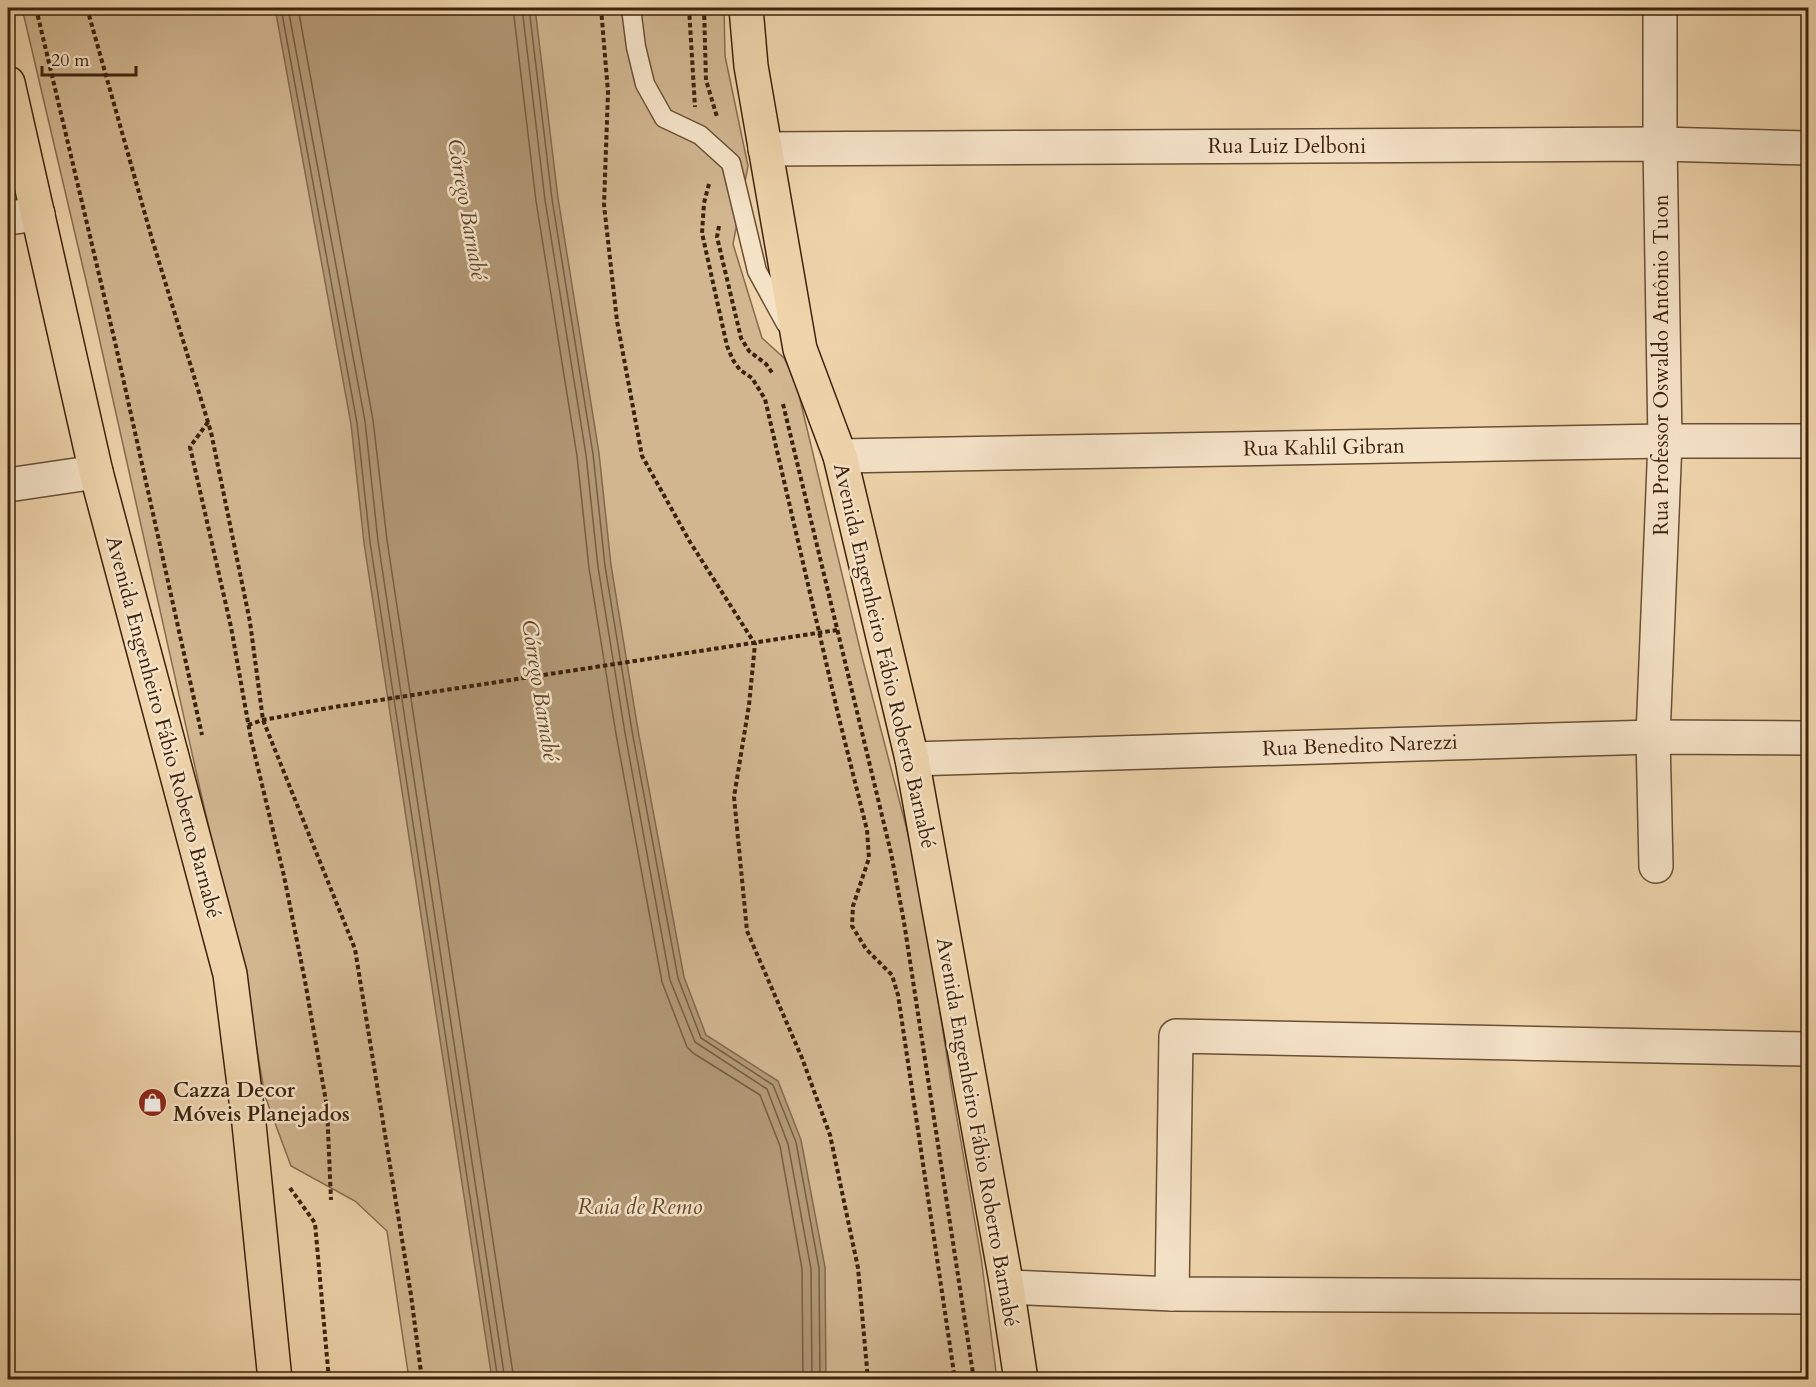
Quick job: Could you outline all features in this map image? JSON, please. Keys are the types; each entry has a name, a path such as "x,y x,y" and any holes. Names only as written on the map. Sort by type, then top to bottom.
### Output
{"main road":[{"name":"Avenida Engenheiro Fábio Roberto Barnabé","path":"746,8 751,66 800,349 840,456 912,759 1007,1287 1021,1380"},
{"name":"Avenida Engenheiro Fábio Roberto Barnabé","path":"8,83 23,216 96,472 230,974 249,1124 274,1380"}],"street":[{"name":"Rua Professor Oswaldo Antônio Tuon","path":"1656,866 1653,737 1665,441 1660,8"},
{"name":"Rua Luiz Delboni","path":"765,149 1660,144 1809,148"},
{"name":"Rua Kahlil Gibran","path":"840,456 1665,441 1809,441"},
{"path":"8,485 96,472"},
{"name":"Rua Benedito Narezzi","path":"912,759 1653,737 1809,738"},
{"path":"1172,1294 1176,1036 1809,1049"},
{"path":"1007,1287 1172,1294 1809,1298"}],"lane":[{"path":"631,8 636,47 645,84 664,118 700,135 730,163 757,271 800,349"}],"path":[{"path":"87,8 149,228 208,422 250,622 263,720 355,949 411,1295 422,1380"},
{"path":"601,8 608,92 604,205 618,321 642,456 690,542 755,644 749,705 734,797 747,931 802,1058 830,1135 858,1268 868,1380"},
{"path":"689,8 696,111 712,164 702,218 702,233 727,346 740,370 752,378 765,399 818,633 867,830 869,858 853,906 852,926 866,949 892,975 898,995 955,1380"},
{"path":"704,8 706,80 730,163"},
{"path":"719,225 717,237 741,338 749,351 766,364 777,381"},
{"path":"782,399 891,853 974,1380"},
{"path":"208,422 190,447 231,627 248,725 284,876 315,1038 327,1107 331,1200"},
{"path":"248,725 328,708 837,630"}],"shaded area":[{"path":"22,8 724,8 725,56 748,166 733,244 762,338 784,358 796,383 861,653 907,830 923,902 981,1257 997,1379 409,1379 387,1231 355,1201 291,1166 265,1096 244,976"}],"water":[{"name":"Raia de Remo","path":"275,8 535,8 558,198 599,453 611,565 638,730 684,977 706,1035 778,1081 801,1140 825,1267 826,1379 492,1379 364,543 351,424"}],"place":[{"name":"Cazza Decor Móveis Planejados","path":"152,1102"}],"water label":[{"name":"Córrego Barnabé","path":"468,209"},
{"name":"Córrego Barnabé","path":"541,690"}]}
